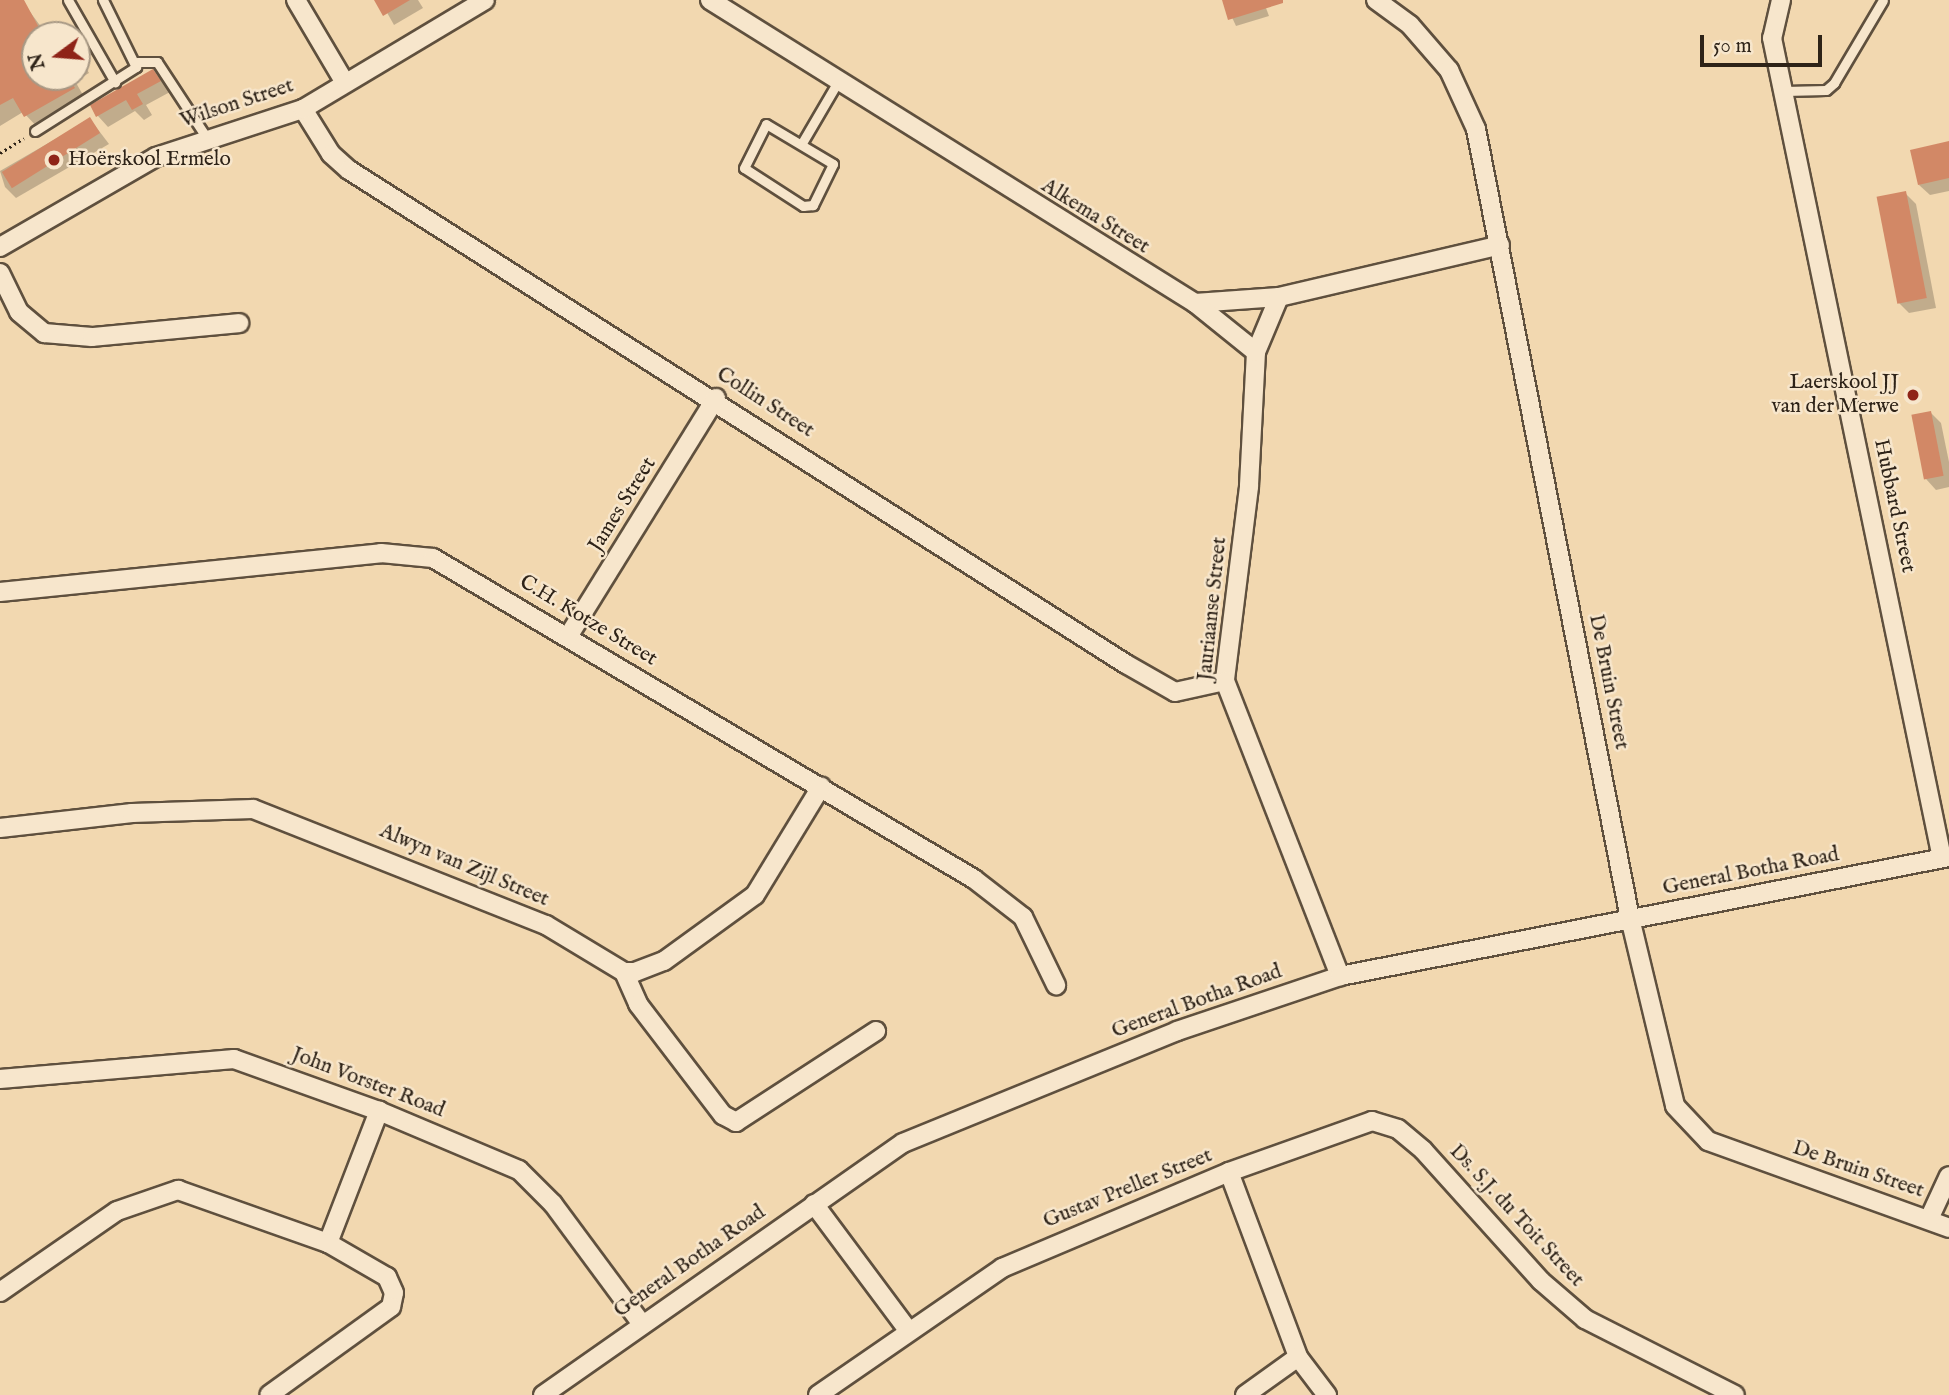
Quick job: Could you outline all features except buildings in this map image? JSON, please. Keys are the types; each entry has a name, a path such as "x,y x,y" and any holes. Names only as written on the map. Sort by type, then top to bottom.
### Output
{"street":[{"path":"296,0 345,83"},
{"name":"Wilson Street","path":"0,247 134,167 206,137 303,108 485,0"},
{"name":"Alkema Street","path":"710,0 837,83 1195,303"},
{"name":"Hubbard Street","path":"1781,0 1772,38 1945,858"},
{"name":"De Bruin Street","path":"1387,3 1435,54 1464,97 1500,245 1630,918 1675,1106 1694,1133 1949,1228"},
{"name":"Collin Street","path":"303,108 331,154 349,170 716,398 1165,688 1183,693 1225,681"},
{"path":"1195,303 1279,297 1500,245"},
{"path":"0,273 31,327 54,335 92,337 239,323"},
{"name":"Jauriaanse Street","path":"1279,297 1256,352 1249,487 1225,681 1340,976"},
{"path":"1195,303 1256,352"},
{"name":"James Street","path":"569,635 716,398"},
{"name":"C.H. Kotze Street","path":"0,592 400,552 449,564 821,787 1007,903 1023,917 1056,985"},
{"path":"821,787 772,873 738,910 654,967 624,972 655,1026 723,1115 736,1122 876,1031"},
{"name":"Alwyn van Zijl Street","path":"0,828 132,813 253,809 546,925 624,972"},
{"name":"General Botha Road","path":"543,1395 641,1323 903,1143 962,1114 1340,976 1945,858"},
{"name":"John Vorster Road","path":"0,1079 234,1059 379,1111 519,1170 553,1204 641,1323"},
{"path":"328,1243 379,1111"},
{"name":"Gustav Preller Street","path":"817,1395 1002,1268 1229,1172 1379,1121"},
{"name":"Ds. S.J. du Toit Street","path":"1379,1121 1423,1150 1541,1281 1586,1319 1735,1395"},
{"path":"1229,1172 1298,1357 1327,1395"},
{"path":"1929,1219 1949,1176"},
{"path":"0,1292 117,1211 165,1191 206,1196 328,1243 387,1277 393,1302 269,1395"},
{"path":"814,1205 908,1330"},
{"path":"1245,1395 1298,1357"}],"lane":[{"path":"68,0 115,82"},
{"path":"103,0 137,62"},
{"path":"1785,91 1826,90 1834,83 1883,0"},
{"path":"35,131 115,82 137,62 158,62 206,137"},
{"path":"802,143 837,83"},
{"path":"766,124 802,143 835,167 808,207 743,166 766,124"}],"path":[{"path":"0,153 35,131"}],"place":[{"name":"Hoërskool Ermelo","path":"54,160"},
{"name":"Laerskool JJ van der Merwe","path":"1913,395"}]}
